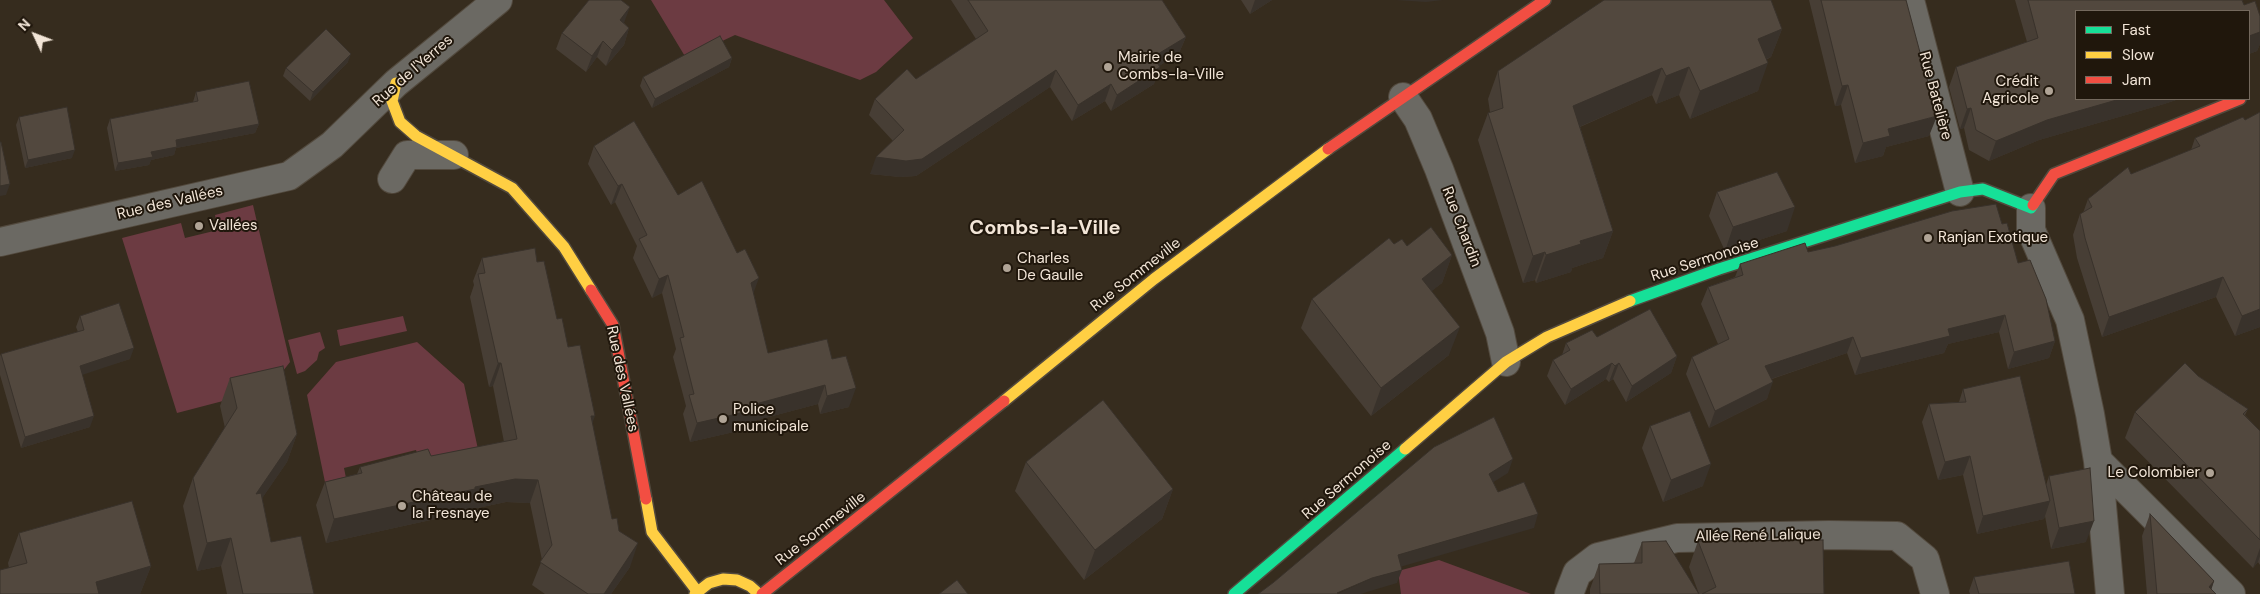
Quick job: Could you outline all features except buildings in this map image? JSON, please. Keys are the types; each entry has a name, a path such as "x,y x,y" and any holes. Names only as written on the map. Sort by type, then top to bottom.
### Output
{"street":[{"name":"Rue de l'Yerres","path":"332,145 396,83 498,0"},
{"name":"Rue Sommeville","path":"761,594 922,469 1154,279 1331,147 1545,0"},
{"name":"Rue Batelière","path":"1910,0 1960,192"},
{"name":"Rue des Vallées","path":"396,83 392,101 400,122 416,136 512,188 564,247 612,325 652,532 696,593"},
{"name":"Rue Chardin","path":"1403,97 1418,119 1439,169 1500,333 1506,362"},
{"path":"2110,594 2098,461 2090,414 2070,320 2032,230 2030,208 2054,174 2238,100"},
{"name":"Rue des Vallées","path":"0,242 289,176 332,145"},
{"name":"Rue des Vallées","path":"392,179 407,155 454,155"},
{"name":"Rue Sermonoise","path":"1234,594 1274,562 1506,362 1547,337 1617,306 1719,269 1960,192 1983,189 2030,208"},
{"path":"2098,461 2231,594"},
{"name":"Allée René Lalique","path":"1569,594 1577,573 1598,557 1677,538 1829,535 1897,536 1925,559 1935,594"},
{"path":"696,593 709,583 723,579 737,580 761,594"}],"shaded area":[{"path":"651,0 884,0 913,38 876,72 860,80 735,35 686,58"},
{"path":"253,205 290,362 269,389 177,413 122,238 181,223 185,238 218,230 215,215"},
{"path":"403,316 407,331 340,346 337,330"},
{"path":"320,332 325,348 319,352 317,360 305,371 297,374 288,340"},
{"path":"417,342 464,384 479,454 422,468 416,450 344,468 347,483 326,487 307,395 336,362"},
{"path":"1439,560 1531,594 1401,594 1398,571"}],"traffic: fast":[{"path":"1630,301 1719,269 1960,192 1983,189 2031,208 2033,205"},
{"path":"1234,594 1405,449"}],"traffic: slow":[{"path":"396,83 392,101 400,122 416,136 512,188 564,247 591,290"},
{"path":"1004,401 1154,279 1328,149"},
{"path":"1405,449 1506,362 1547,337 1630,301"},
{"path":"646,499 652,532 697,591"},
{"path":"695,594 709,583 723,579 737,580 750,586 759,594"}],"traffic: jam":[{"path":"1328,149 1545,0"},
{"path":"2033,205 2054,174 2238,100"},
{"path":"591,290 613,325 646,499"},
{"path":"762,594 1004,401"}],"place":[{"name":"Mairie de Combs-la-Ville","path":"1108,67"},
{"name":"Crédit Agricole","path":"2049,91"},
{"name":"Vallées","path":"199,226"},
{"name":"Ranjan Exotique","path":"1928,238"},
{"name":"Charles De Gaulle","path":"1007,268"},
{"name":"Police municipale","path":"723,419"},
{"name":"Le Colombier","path":"2210,473"},
{"name":"Château de la Fresnaye","path":"402,506"}],"district":[{"name":"Combs-la-Ville","path":"1045,229"}]}
